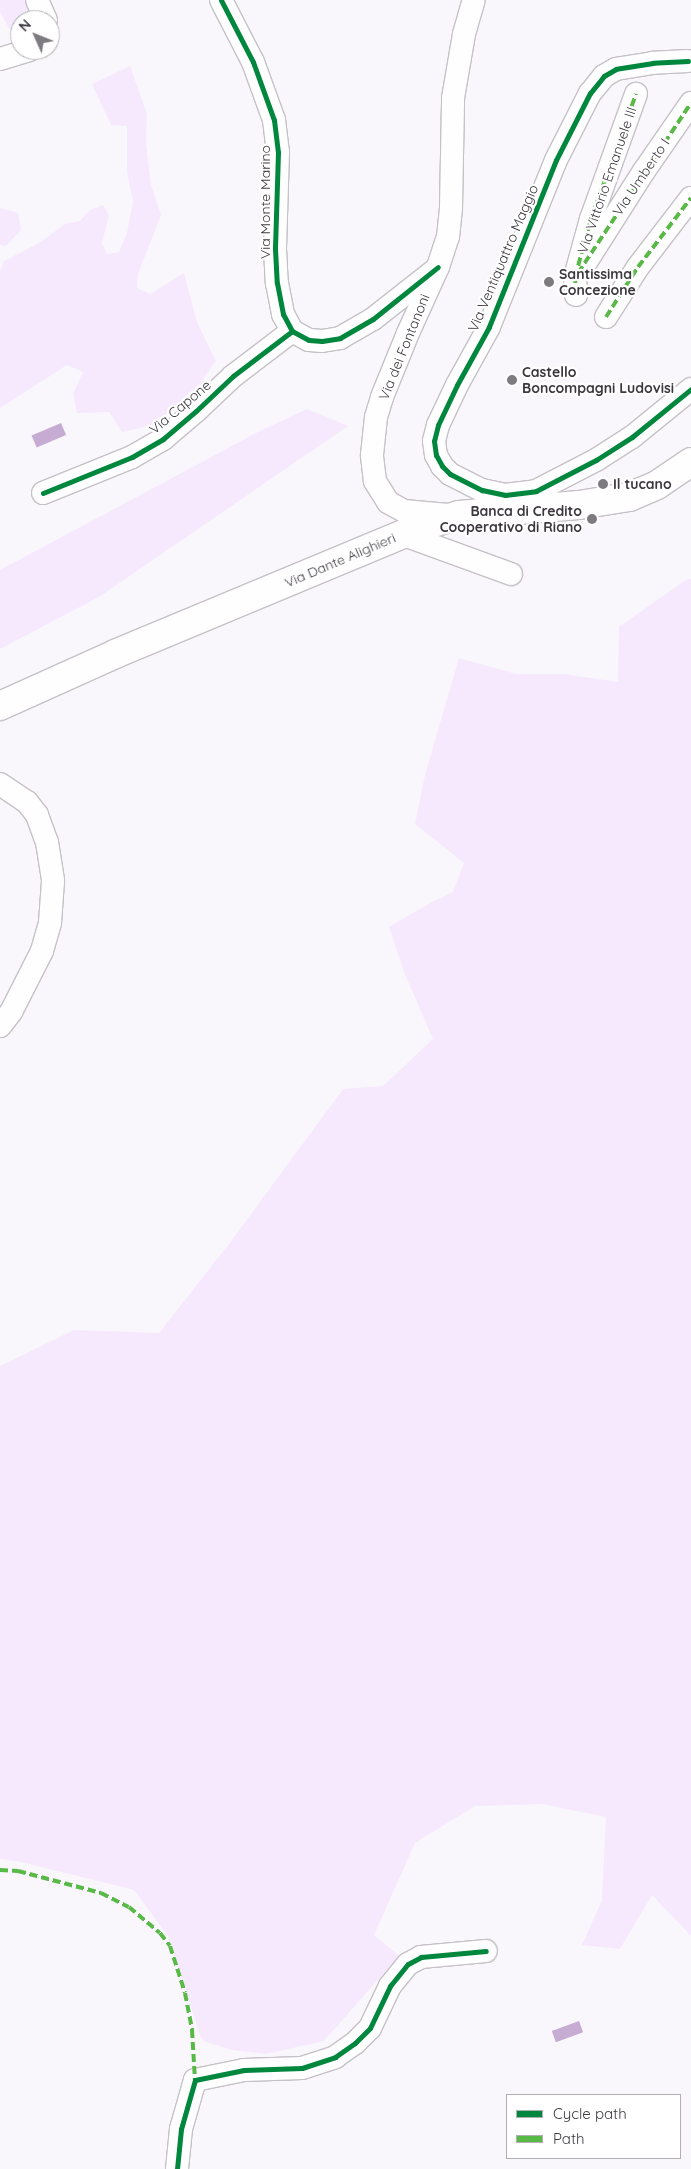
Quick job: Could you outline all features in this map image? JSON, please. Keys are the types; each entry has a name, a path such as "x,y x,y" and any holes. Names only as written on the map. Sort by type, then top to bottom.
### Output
{"main road":[{"name":"Via Dante Alighieri","path":"0,706 115,654 401,534 459,515 528,499 629,497 657,485 691,462"}],"street":[{"name":"Via Monte Marino","path":"221,0 253,62 274,120 278,152 275,249 277,284 283,314 292,331"},
{"name":"Via dei Fontanoni","path":"459,515 410,512 393,506 384,498 377,486 372,462 376,417 382,397 438,267 448,237 451,207 451,132 454,92 464,34 474,0"},
{"name":"Via Ventiquattro Maggio","path":"528,499 489,493 461,481 446,470 438,461 434,446 438,425 457,384 489,327 556,160 593,87 604,76 616,69 688,61"},
{"name":"Via Vittorio Emanuele III","path":"575,286 591,218 636,94"},
{"name":"Via Umberto I","path":"575,286 691,103"},
{"path":"606,317 638,267 691,198"},
{"path":"292,331 309,340 322,341 340,338 373,319 438,267"},
{"name":"Via Capone","path":"43,493 132,457 163,439 234,376 292,331"},
{"path":"528,499 632,437 691,389"},
{"path":"401,534 511,574"},
{"path":"0,784 28,802 37,816 46,838 53,874 51,916 44,944 14,1006 0,1026"},
{"path":"177,2169 181,2129 195,2080 244,2070 302,2068 335,2057 355,2044 370,2028 390,1986 408,1964 421,1957 486,1952"}],"shaded area":[{"path":"0,0 32,0 34,10 10,10 10,30 0,12"},
{"path":"130,66 147,114 146,144 151,185 161,215 138,274 137,288 150,294 184,273 197,322 216,361 198,386 153,425 122,432 109,412 77,413 73,394 83,372 67,365 0,408 0,271 4,261 39,243 65,224 80,221 90,210 103,205 109,215 102,243 107,254 119,252 127,233 133,201 127,173 127,126 111,125 92,84"},
{"path":"0,208 18,213 21,230 6,246 0,245"},
{"path":"307,409 348,426 99,597 0,649 0,570 258,432"},
{"path":"61,423 66,435 37,447 32,436"},
{"path":"687,579 691,579 691,1936 652,1895 620,1949 582,1945 602,1900 606,1817 542,1804 475,1806 415,1843 374,1935 399,1956 324,2041 266,2054 232,2050 206,2042 201,2038 168,1936 134,1890 17,1861 0,1859 0,1366 74,1330 159,1333 232,1240 343,1089 383,1086 433,1039 404,972 389,927 453,892 464,863 415,824 425,775 459,658 516,674 564,674 618,682 619,627"},
{"path":"579,2021 583,2032 556,2042 552,2031"}],"marked path":[{"path":"576,295 575,277 591,219 636,94"},
{"path":"578,273 691,103"},
{"path":"606,317 638,267 691,198"},
{"path":"0,1870 18,1871 101,1893 129,1907 160,1933 170,1946 185,1993 192,2030 195,2080"}],"cycle path":[{"path":"221,0 253,62 274,120 278,152 275,249 277,283 283,314 292,331 309,340 322,341 340,338 373,319 438,267"},
{"path":"688,61 653,63 616,69 604,76 590,93 556,160 489,327 457,385 438,425 434,441 436,455 442,466 450,474 482,490 505,495 536,491 596,460 632,437 691,389"},
{"path":"43,493 132,457 163,439 233,376 292,331"},
{"path":"177,2169 181,2129 195,2080 244,2070 302,2068 335,2057 355,2043 370,2028 390,1986 408,1964 421,1957 486,1951"}],"place":[{"name":"Santissima Concezione","path":"549,282"},
{"name":"Castello Boncompagni Ludovisi","path":"512,380"},
{"name":"Il tucano","path":"603,484"},
{"name":"Banca di Credito Cooperativo di Riano","path":"592,519"}]}
